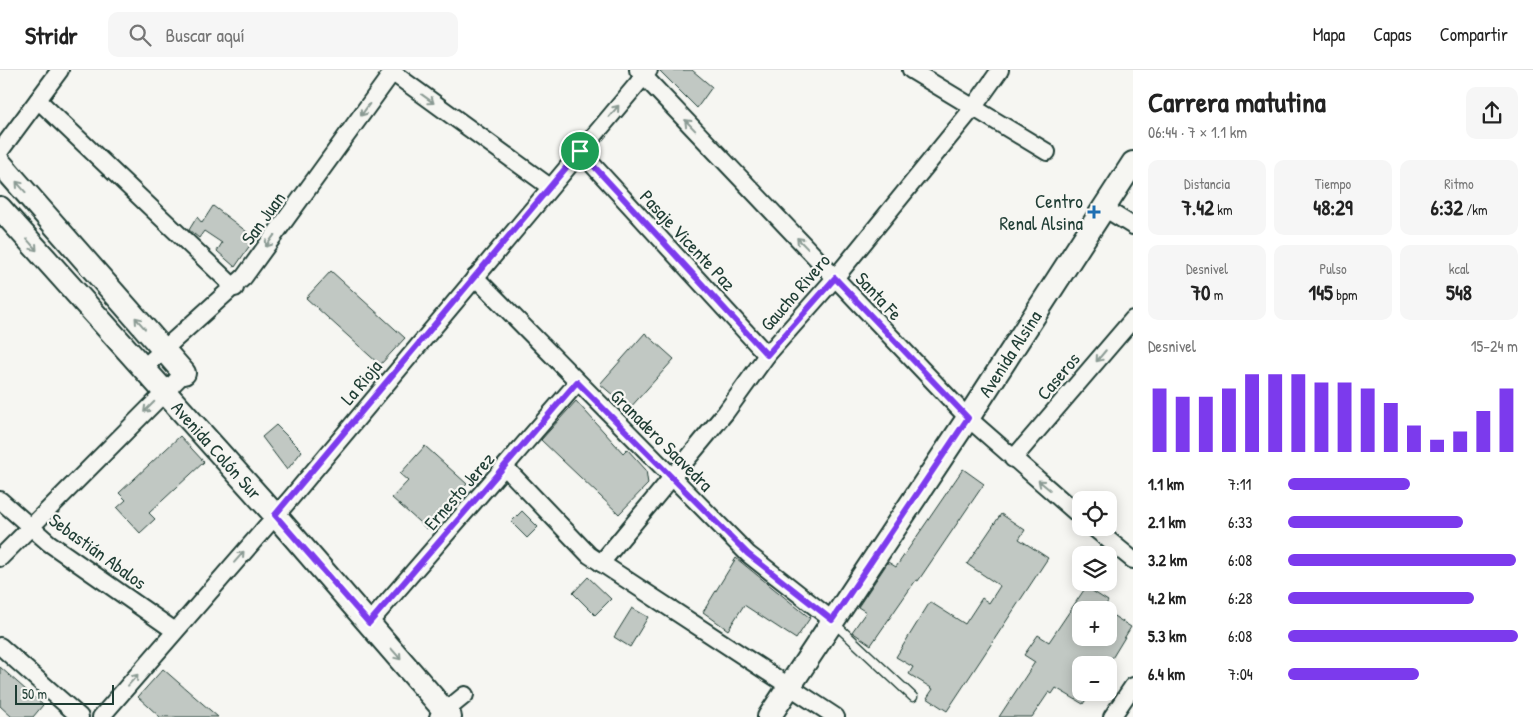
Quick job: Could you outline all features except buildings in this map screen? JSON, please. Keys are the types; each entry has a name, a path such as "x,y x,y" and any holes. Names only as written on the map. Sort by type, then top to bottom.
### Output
{"main road":[{"name":"Avenida Colón Sur","path":"0,163 184,373"},
{"name":"Avenida Alsina","path":"769,717 968,418 1133,163"},
{"name":"Avenida Colón Sur","path":"0,208 142,369 275,515 369,623 444,715"}],"street":[{"path":"0,151 60,70"},
{"path":"912,70 1047,152"},
{"name":"Gaucho Rivero","path":"601,563 671,476 726,412 767,355 835,278 973,108 1000,70"},
{"path":"392,71 550,187"},
{"name":"San Juan","path":"142,369 235,288 392,71"},
{"name":"La Rioja","path":"101,717 275,515 475,277 643,72"},
{"name":"Santa Fe","path":"643,72 968,418 1072,508"},
{"path":"38,100 235,288"},
{"name":"Pasaje Vicente Paz","path":"580,151 767,355"},
{"path":"1104,208 1133,226"},
{"name":"Granadero Saavedra","path":"475,277 748,554 832,620"},
{"name":"Caseros","path":"1014,459 1133,319"},
{"path":"0,558 184,373"},
{"name":"Ernesto Jerez","path":"369,623 577,382"},
{"path":"505,467 578,544 601,563 836,717"},
{"name":"Sebastián Abalos","path":"0,500 49,543 175,631"},
{"path":"1104,536 1133,560"},
{"path":"0,646 80,717"},
{"path":"1112,717 1133,686"},
{"path":"444,715 465,695"}],"lane":[{"path":"832,620 914,697"}],"place":[{"name":"Centro Renal Alsina","path":"1094,212"}],"route":[{"path":"580,151 767,355 835,278 968,418 832,620 748,554 577,382 369,623 275,515 580,151"}]}
